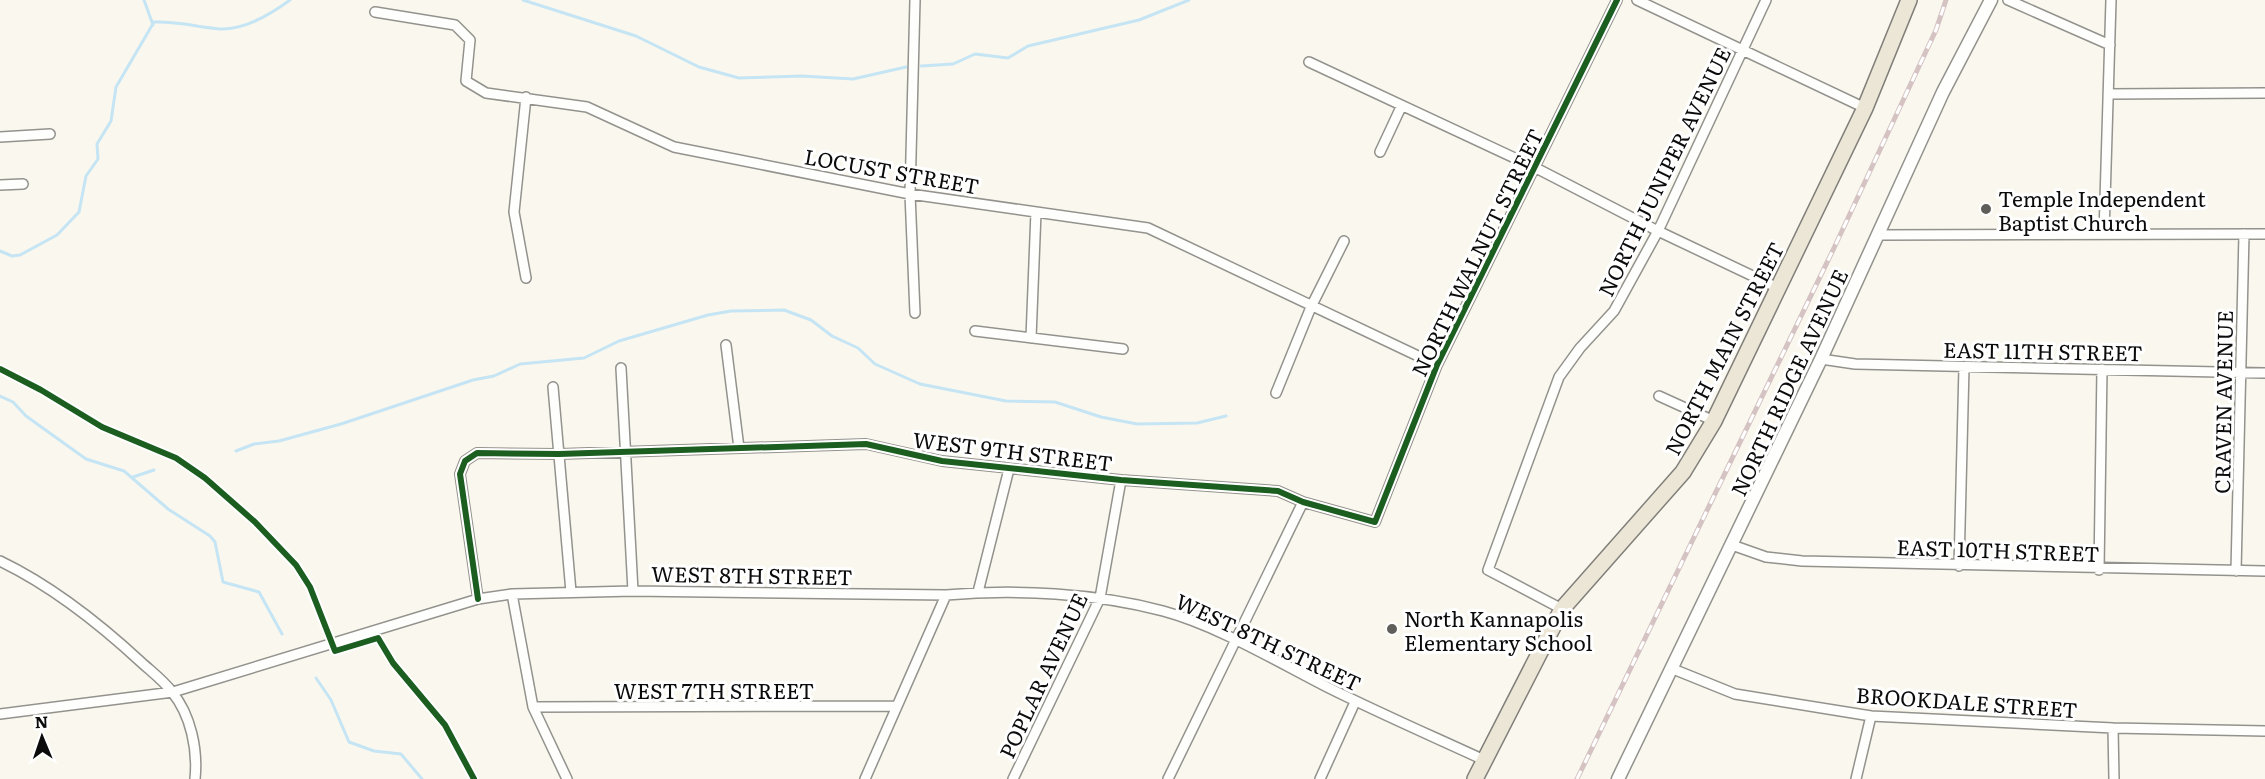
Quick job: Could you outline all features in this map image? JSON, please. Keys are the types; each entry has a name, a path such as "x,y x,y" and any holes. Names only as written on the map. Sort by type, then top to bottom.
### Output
{"main road":[{"name":"NORTH MAIN STREET","path":"1475,779 1562,609 1683,472 1714,421 1865,108 1910,0"}],"street":[{"path":"915,0 910,194 915,313"},
{"name":"NORTH WALNUT STREET","path":"1375,522 1437,365 1617,0"},
{"path":"1637,0 1865,108"},
{"name":"NORTH JUNIPER AVENUE","path":"1562,609 1488,570 1559,376 1580,348 1614,311 1658,231 1766,0"},
{"name":"NORTH RIDGE AVENUE","path":"1618,779 1821,359 1943,92 1991,0"},
{"path":"2008,0 2110,45"},
{"path":"2104,234 2111,0"},
{"name":"LOCUST STREET","path":"375,12 456,26 470,40 466,81 486,93 587,107 674,147 910,194 1148,228 1437,365"},
{"path":"1309,62 1401,107 1536,168 1658,231 1778,288"},
{"path":"2108,94 2265,93"},
{"path":"526,97 514,212 526,278"},
{"path":"1380,152 1401,107"},
{"path":"0,137 50,134"},
{"path":"0,185 23,184"},
{"path":"1031,338 1036,213"},
{"name":"CRAVEN AVENUE","path":"2236,571 2244,234"},
{"path":"1878,235 2265,234"},
{"path":"1276,393 1311,307 1344,241"},
{"path":"975,331 1123,349"},
{"path":"726,345 739,448"},
{"name":"EAST 11TH STREET","path":"1821,359 1855,364 2265,373"},
{"path":"1959,566 1964,367"},
{"path":"621,368 633,591"},
{"path":"2099,570 2102,369"},
{"path":"553,387 571,592"},
{"path":"1659,396 1714,421"},
{"name":"WEST 9TH STREET","path":"478,599 460,474 465,461 477,453 559,454 866,444 942,461 1009,469 1121,480 1278,491 1303,502 1375,522"},
{"path":"978,592 1009,469"},
{"name":"POPLAR AVENUE","path":"1012,779 1100,598 1121,480"},
{"path":"1168,779 1303,502"},
{"name":"EAST 10TH STREET","path":"1732,545 1766,557 1802,561 2099,570 2265,571"},
{"path":"0,561 39,583 106,630 173,692 187,718 194,742 195,779"},
{"name":"WEST 8TH STREET","path":"0,714 173,692 478,599 512,594 633,591 946,595 978,592 1100,598 1164,611 1234,640 1355,702 1484,760"},
{"path":"512,594 533,707 567,779"},
{"path":"865,779 946,595"},
{"name":"BROOKDALE STREET","path":"1673,669 1735,694 1871,716 2113,728 2265,731"},
{"path":"1320,779 1355,702"},
{"name":"WEST 7TH STREET","path":"533,707 896,706"},
{"path":"1856,779 1871,716"},
{"path":"2113,728 2114,779"}],"waterway":[{"path":"144,0 153,25"},
{"path":"0,251 12,256 20,255 57,235 79,212 86,176 98,159 97,144 111,121 116,87 154,22 229,29 257,20 290,0"},
{"path":"523,0 636,36 699,67 739,78 802,76 853,79 906,67"},
{"path":"921,66 953,64 975,54 1008,58 1028,46 1139,20 1189,0"},
{"path":"236,451 254,444 279,441 341,424 473,380 494,376 520,364 584,358 619,341 708,315 731,311 784,310 811,320 832,336 858,348 875,364 920,384 1006,401 1055,402 1101,417 1137,424 1197,423 1226,416"},
{"path":"0,396 13,402 26,416 86,459 124,471 168,509 210,536 215,542 223,582 259,592 282,634"},
{"path":"133,477 154,470"},
{"path":"316,678 331,700 349,742 374,751 401,754 422,779"}],"railway":[{"path":"1577,779 1834,248 1936,30 1946,0"}],"cycle path":[{"path":"478,599 460,474 465,461 477,453 559,454 866,444 942,461 1121,480 1278,491 1303,502 1375,522 1437,365 1617,0"},
{"path":"0,369 41,390 102,427 176,458 205,478 255,522 296,565 310,587 335,651 378,638 393,663 445,725 474,779"}],"place":[{"name":"Temple Independent Baptist Church","path":"1986,209"},
{"name":"North Kannapolis Elementary School","path":"1392,629"}]}
